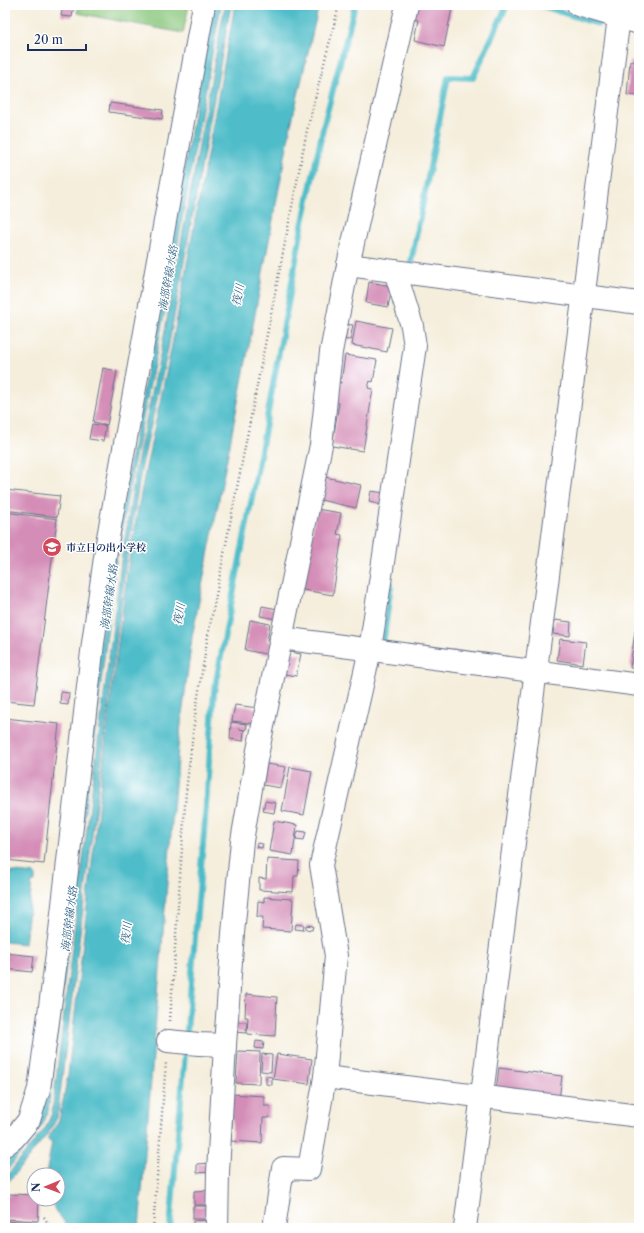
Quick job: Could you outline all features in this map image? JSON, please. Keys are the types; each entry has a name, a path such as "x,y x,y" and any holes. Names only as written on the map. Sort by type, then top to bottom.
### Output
{"street":[{"path":"5,1145 14,1138 29,1120 40,1089 60,931 93,643 107,543 204,5"},
{"path":"217,1228 218,1172 225,1045 233,933 242,841 256,760 321,445 331,352 348,265 407,5"},
{"path":"465,1228 584,296 629,20 578,5"},
{"path":"348,265 639,304"},
{"path":"274,1228 283,1168 309,1169 325,1077 336,956 321,865 370,650 415,346 412,326 395,271"},
{"path":"281,638 639,685"},
{"path":"180,1042 225,1045"},
{"path":"325,1077 639,1116"}],"path":[{"path":"153,1228 180,1042 186,792 196,709 207,641 307,130 338,5"},
{"path":"44,1217 51,1228"}],"green space":[{"path":"79,5 189,5 183,33 77,13"}],"water":[{"name":"海部幹線水路","path":"214,5 221,5 168,296 133,467 116,561 48,1111 43,1124 6,1172 5,1164 24,1143 113,555"},
{"path":"225,5 231,5 168,349 141,470 126,562 57,1118 49,1132 5,1186 5,1176 6,1177 46,1127 52,1113 121,563 136,468 162,346"},
{"name":"筏川","path":"235,5 319,5 291,125 192,637 178,748 139,1228 65,1228 65,1223 54,1207 66,1207 66,1167 47,1167 52,1142 47,1139 59,1121 68,1075 108,721 130,552 145,472 171,350"},
{"path":"5,871 35,874 35,882 32,882 25,944 5,942"}],"building":[{"path":"63,5 74,5 72,17 61,16"},
{"path":"416,5 438,5 452,8 444,47 415,40 419,20 413,19"},
{"path":"630,61 639,62 639,96 627,95"},
{"path":"110,103 163,110 162,119 109,112"},
{"path":"369,282 392,286 388,307 366,303"},
{"path":"356,321 392,328 387,352 352,345"},
{"path":"343,324 353,325 350,340 340,339"},
{"path":"345,355 377,360 373,382 370,381 368,388 373,389 363,451 332,446 339,403 334,402 337,382 341,383"},
{"path":"103,368 117,371 107,425 93,422"},
{"path":"92,424 106,426 103,441 89,439"},
{"path":"321,476 361,485 356,508 316,499"},
{"path":"5,490 60,496 57,517 5,510"},
{"path":"371,491 385,493 382,505 369,502"},
{"path":"316,509 341,513 337,534 342,535 333,595 303,590"},
{"path":"5,512 57,519 34,704 5,701"},
{"path":"262,606 278,609 276,619 260,616"},
{"path":"250,620 270,624 267,641 273,642 270,655 245,650"},
{"path":"555,620 571,622 570,636 553,634"},
{"path":"635,631 639,632 639,677 635,676 636,668 630,668"},
{"path":"560,639 586,642 583,664 557,660"},
{"path":"289,652 301,654 296,676 285,674"},
{"path":"61,692 69,693 68,705 60,704"},
{"path":"235,705 258,708 256,724 232,721"},
{"path":"5,718 59,724 44,864 5,860"},
{"path":"231,722 247,724 246,730 239,729 244,730 243,741 230,739"},
{"path":"267,764 286,767 281,788 263,785"},
{"path":"290,767 312,771 304,815 282,811"},
{"path":"265,801 276,803 274,813 263,811"},
{"path":"274,821 297,825 293,855 269,851"},
{"path":"298,831 306,832 304,840 296,839"},
{"path":"257,843 263,844 262,848 256,847"},
{"path":"267,859 299,861 298,876 294,876 293,892 259,890 259,878 266,879"},
{"path":"264,897 293,899 291,931 262,929 263,917 257,917 258,901 264,902"},
{"path":"296,924 304,925 303,930 295,929"},
{"path":"306,925 313,926 312,930 306,929"},
{"path":"5,953 34,956 32,972 5,969"},
{"path":"246,994 277,997 275,1036 247,1034 248,1017 245,1017"},
{"path":"235,1022 247,1022 246,1033 234,1032"},
{"path":"256,1041 264,1042 263,1049 255,1048"},
{"path":"238,1051 260,1052 259,1084 236,1083"},
{"path":"262,1054 272,1055 271,1072 261,1071"},
{"path":"277,1054 312,1059 309,1084 273,1079"},
{"path":"499,1068 562,1076 559,1100 496,1091"},
{"path":"266,1076 272,1077 272,1085 266,1084"},
{"path":"231,1094 264,1096 264,1106 270,1106 269,1118 263,1118 262,1143 231,1141 233,1114 230,1114"},
{"path":"211,1163 211,1172 197,1173 197,1164"},
{"path":"210,1190 210,1205 194,1205 194,1191"},
{"path":"10,1194 26,1195 26,1207 39,1207 38,1221 5,1219 5,1198"},
{"path":"193,1206 209,1206 209,1219 193,1219"},
{"path":"212,1220 212,1228 193,1228 193,1221"},
{"path":"5,1221 37,1223 37,1228 5,1228"}],"waterway":[{"path":"170,1228 204,832 214,692 260,456 302,227 324,124 355,5"},
{"path":"411,262 448,77 473,78 507,5"},
{"path":"539,5 598,24"},
{"path":"383,643 391,584"},
{"path":"309,1178 318,1177 320,1166"},
{"path":"637,1228 639,1212"}],"place":[{"name":"市立日の出小学校","path":"52,547"}]}
